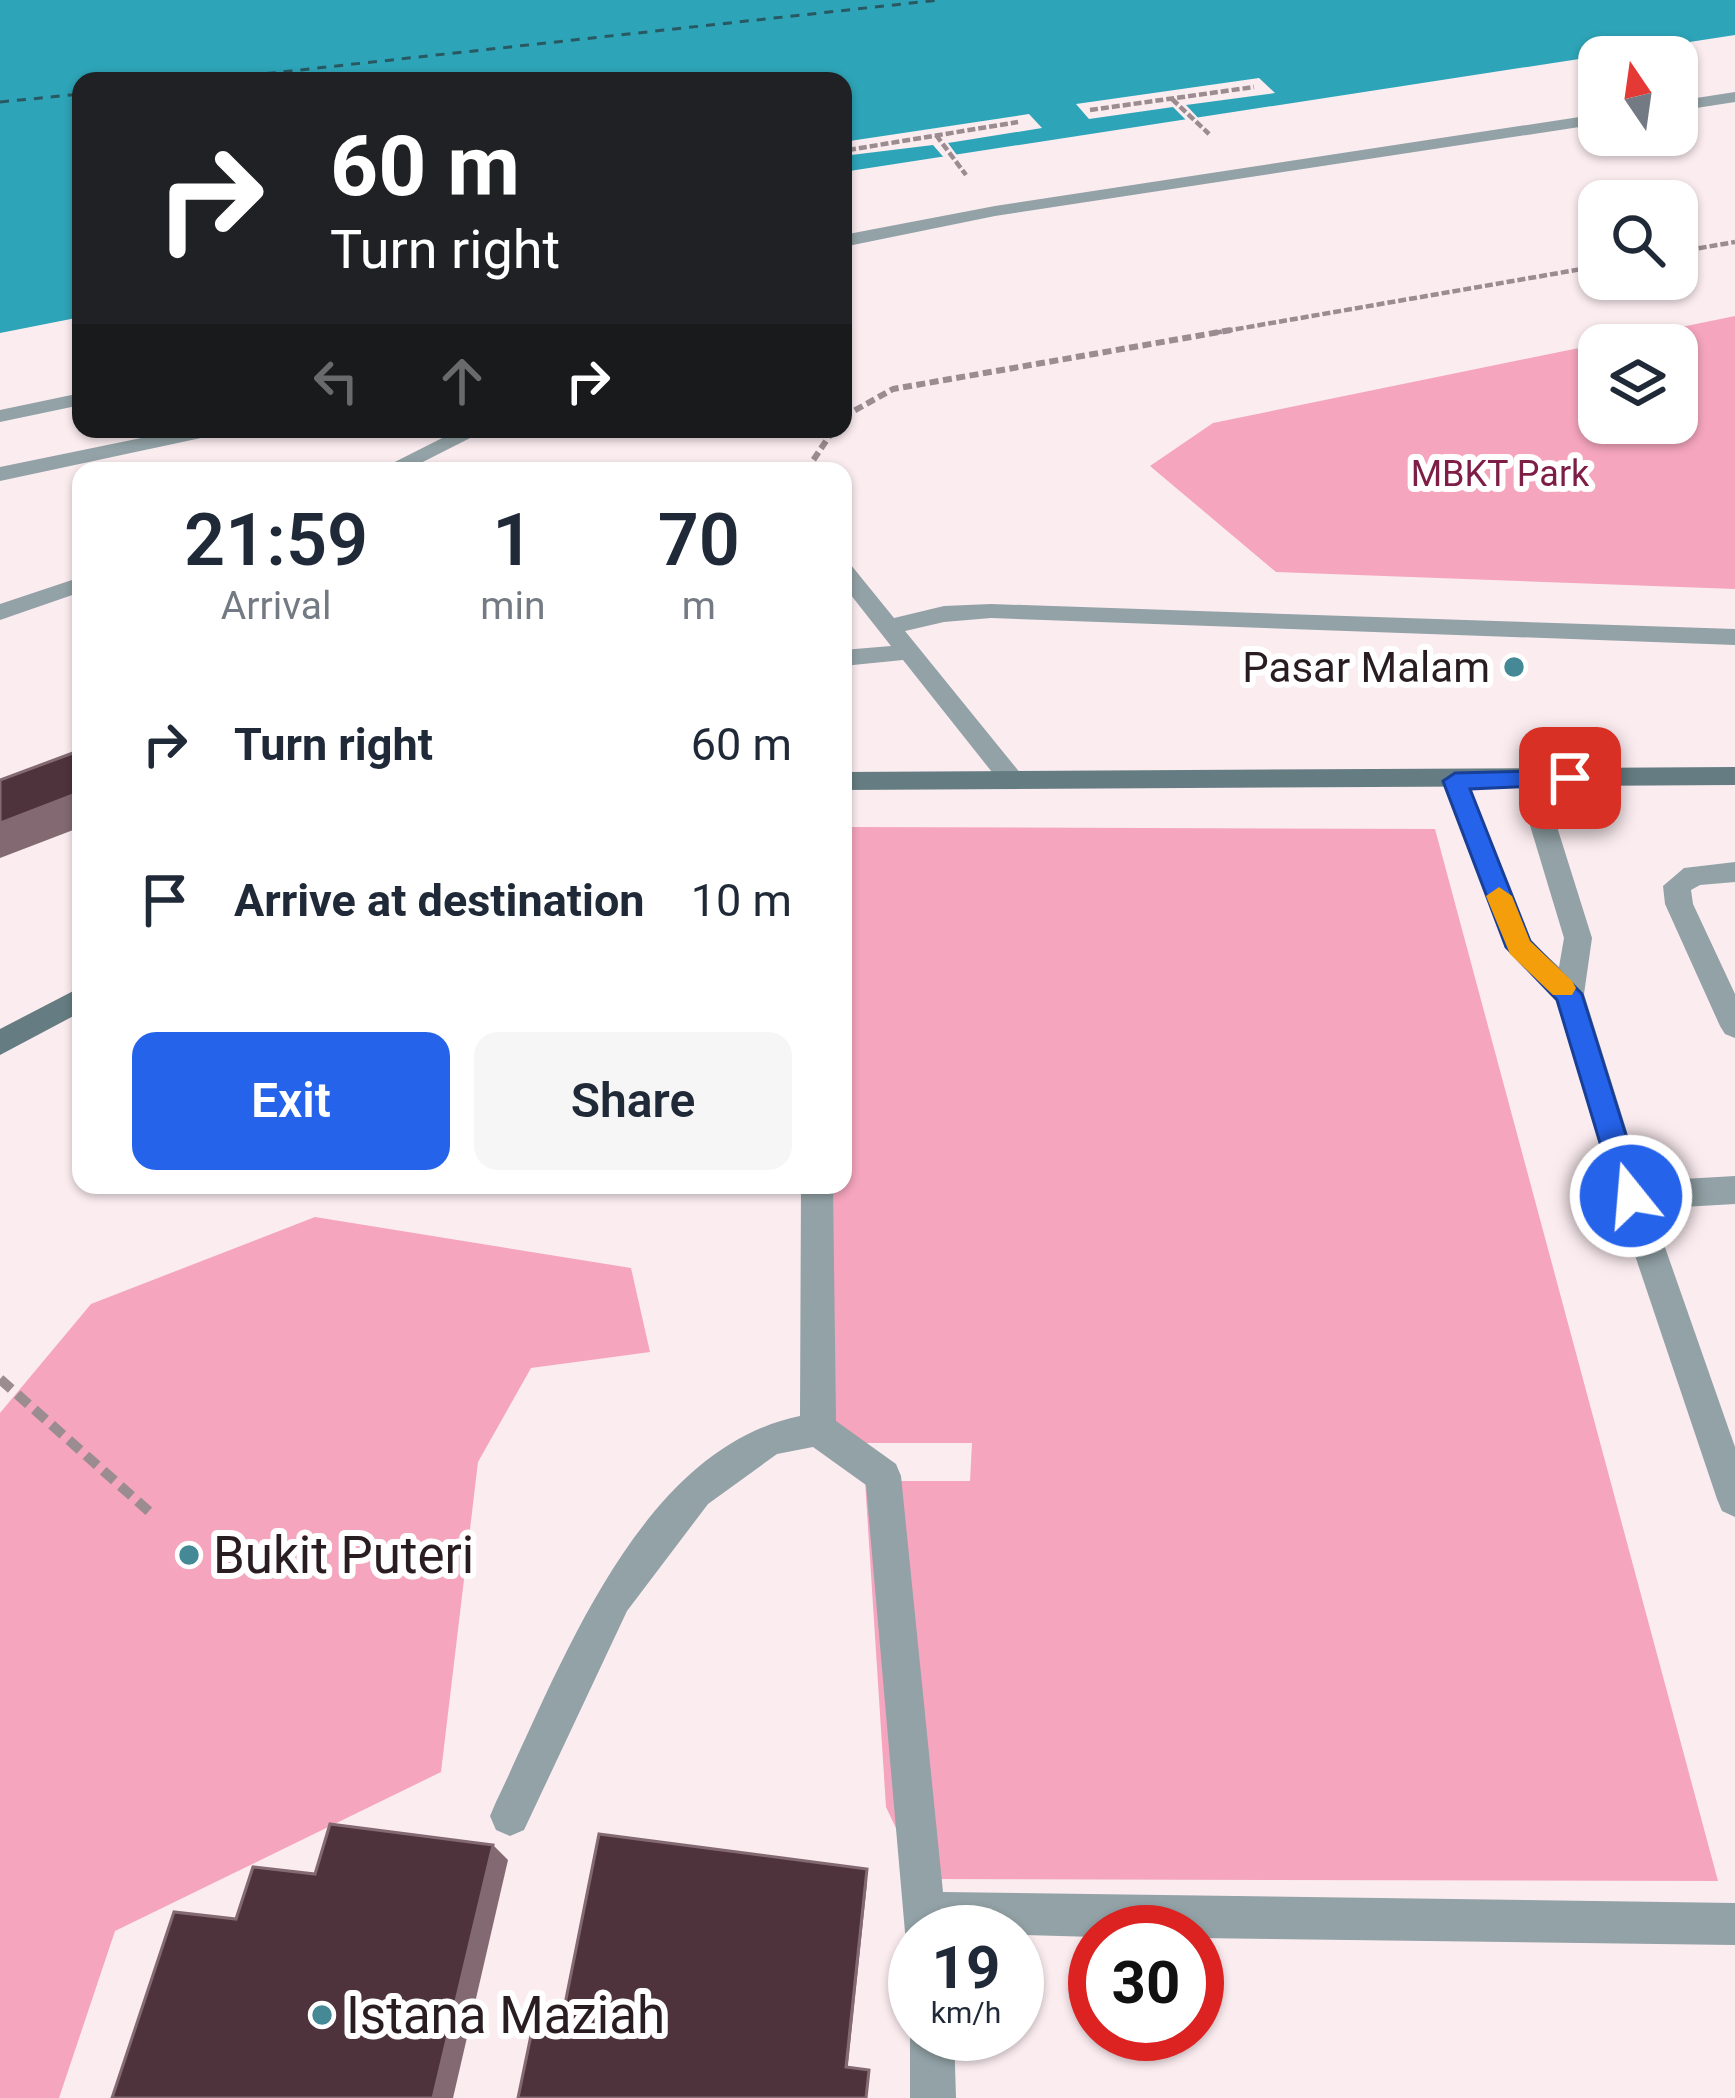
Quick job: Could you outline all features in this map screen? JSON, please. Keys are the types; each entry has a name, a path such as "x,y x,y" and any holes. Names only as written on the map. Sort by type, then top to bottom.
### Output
{"street":[{"path":"1698,103 1735,97"},
{"path":"852,239 964,216 1578,122"},
{"path":"0,416 72,401"},
{"path":"0,474 173,438"},
{"path":"407,462 458,438"},
{"path":"117,450 128,462"},
{"path":"852,580 1012,780"},
{"path":"0,612 72,587"},
{"path":"890,627 944,614 992,611 1735,637"},
{"path":"852,657 909,652"},
{"path":"852,781 1735,776"},
{"path":"1529,779 1577,938 1569,994 1631,1196 1735,1499"},
{"path":"1455,781 1519,947 1569,994"},
{"path":"1735,872 1694,875 1677,886 1679,904 1735,1026"},
{"path":"0,1043 72,1003"},
{"path":"1631,1196 1735,1190"},
{"path":"817,1194 818,1429"},
{"path":"510,1816 614,1598 695,1492 769,1439 818,1429 883,1476 924,1905"},
{"path":"1044,1923 1735,1924"},
{"path":"932,2061 933,2098"}],"path":[{"path":"1090,110 1254,87"},
{"path":"1171,98 1210,134"},
{"path":"852,148 1018,122"},
{"path":"936,135 966,175"},
{"path":"1698,248 1735,242"},
{"path":"852,412 893,389 1578,270"},
{"path":"0,1379 152,1514"}],"green space":[{"name":"MBKT Park","path":"1735,316 1735,589 1276,572 1150,466 1213,423 1578,348 1578,444 1698,444 1696,324"},
{"path":"852,827 1435,829 1718,1881 920,1879 886,1807 865,1481 970,1481 972,1443 855,1443 804,1415 810,1194 852,1194"},
{"path":"315,1217 631,1268 650,1352 531,1368 478,1462 441,1772 115,1931 59,2098 0,2098 0,1413 91,1304"}],"water":[{"path":"0,0 1735,0 1735,35 1698,41 1698,36 1578,36 1578,59 852,171 852,72 72,72 72,319 0,333"}],"pier":[{"path":"1259,78 1275,93 1186,105 1201,121 1189,123 1173,107 1089,119 1076,104"},
{"path":"1029,114 1042,128 948,143 959,158 946,160 933,145 852,155 852,141"}],"building":[{"path":"72,753 72,795 0,823 0,780"},
{"name":"Istana Maziah","path":"330,1824 493,1845 433,2098 112,2098 174,1912 236,1919 253,1867 315,1874"},
{"name":"Istana Maziah","path":"599,1834 867,1869 846,2067 869,2070 866,2098 518,2098 536,2011 563,2014"}],"ferry route":[{"path":"281,72 939,0"},
{"path":"0,102 72,95"}],"slow traffic":[{"path":"1499,896 1519,947 1562,988"}],"place":[{"name":"Pasar Malam","path":"1514,667"},
{"name":"Bukit Puteri","path":"189,1555"},
{"name":"Istana Maziah","path":"322,2015"}],"route":[{"path":"1570,778 1455,781 1519,947 1569,994 1631,1196"}]}
